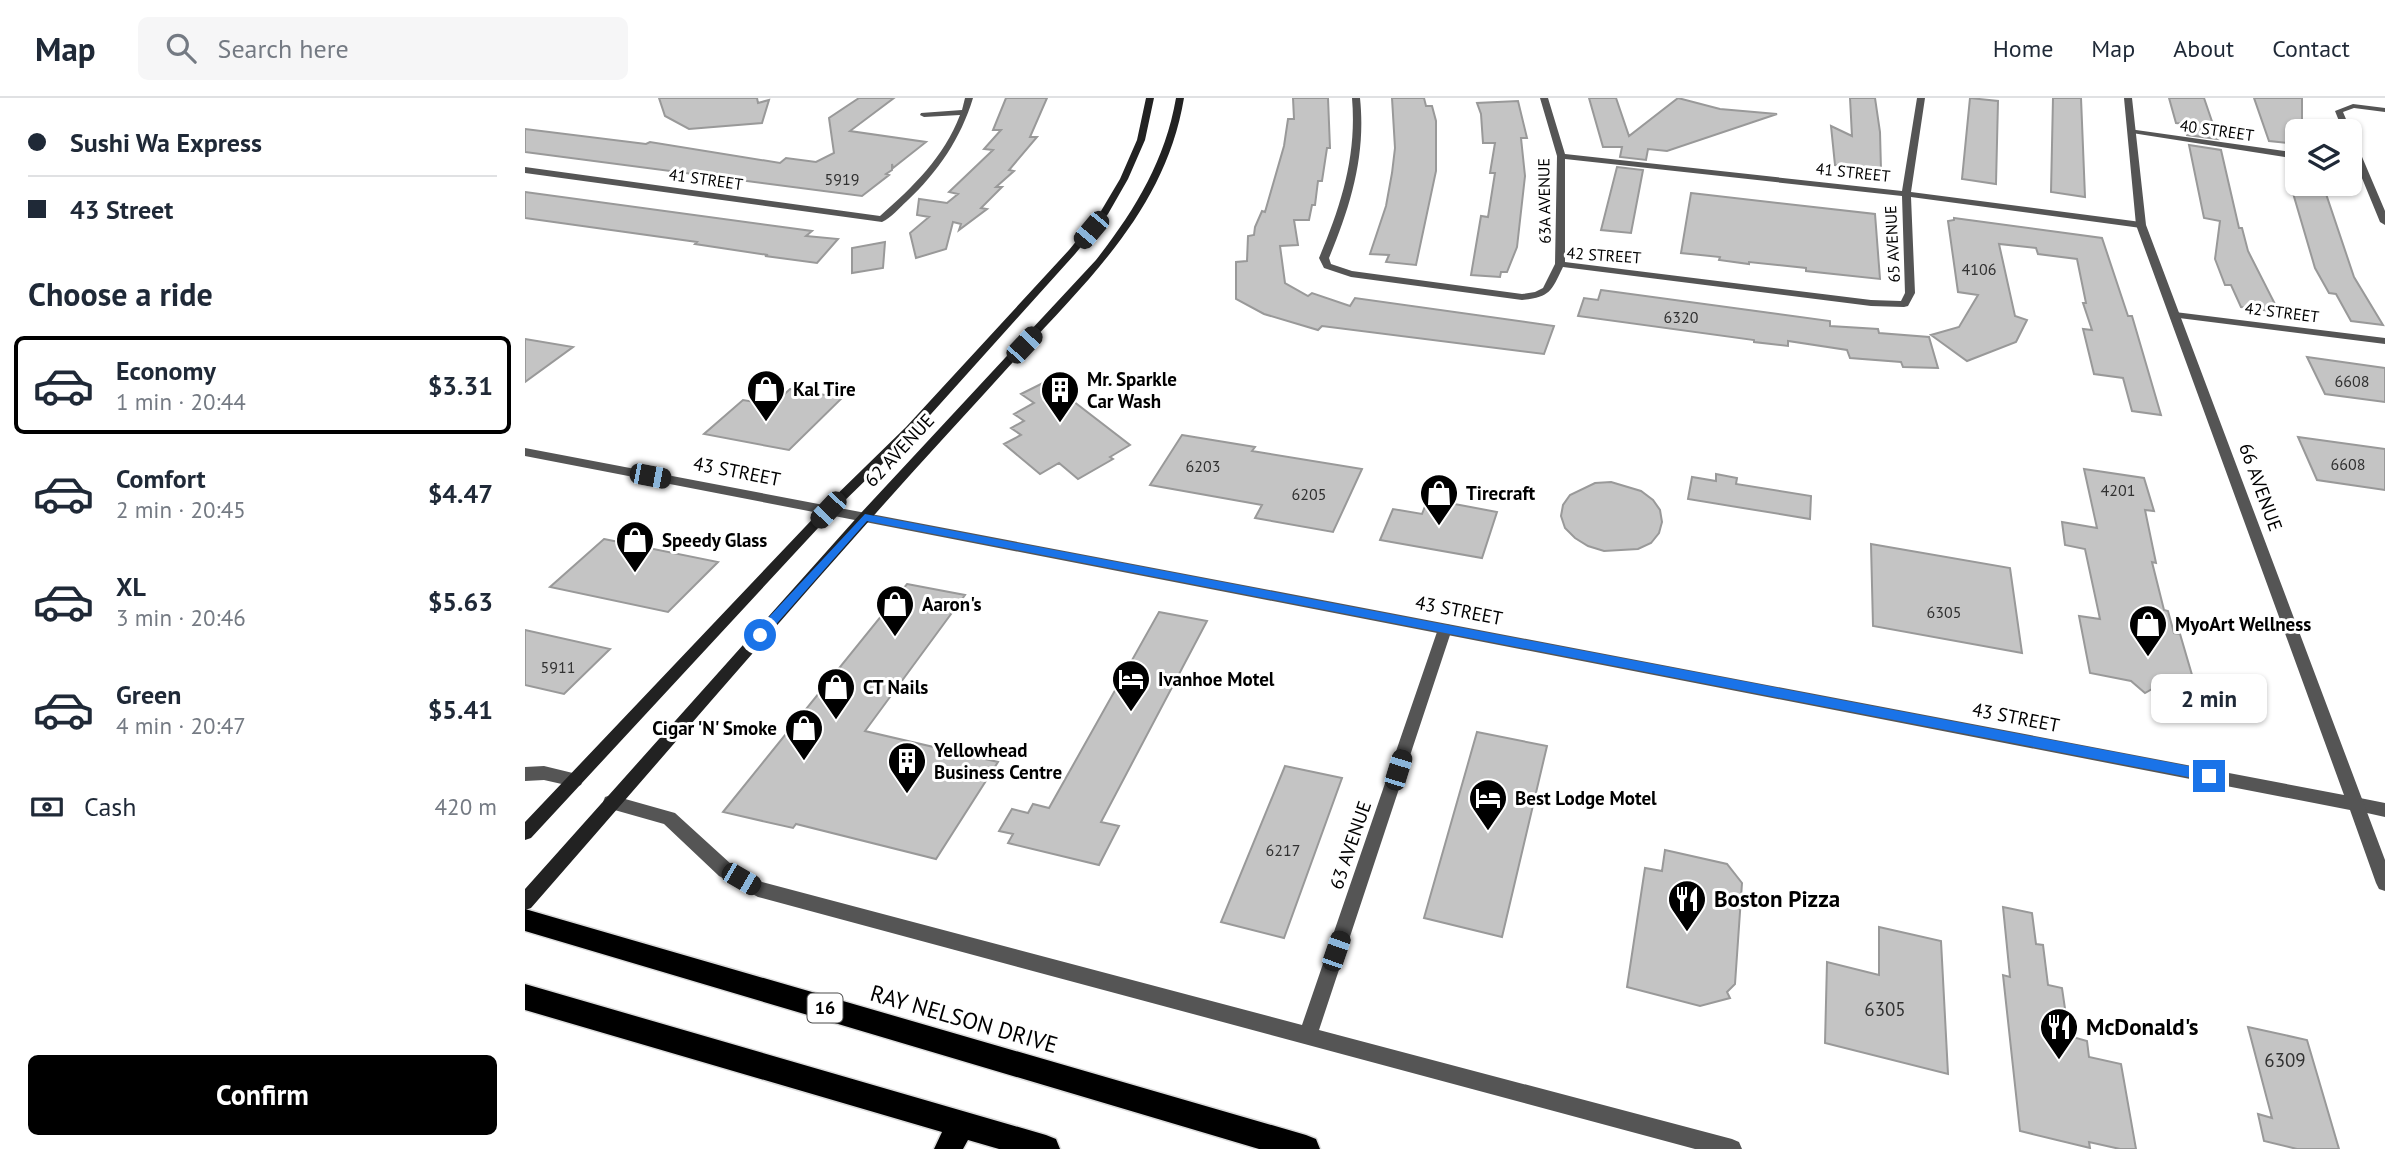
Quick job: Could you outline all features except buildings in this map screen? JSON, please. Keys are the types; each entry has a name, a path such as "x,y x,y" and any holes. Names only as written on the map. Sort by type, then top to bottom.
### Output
{"highway":[{"name":"RAY NELSON DRIVE","path":"525,920 1306,1149"},
{"path":"525,997 1046,1149"},
{"path":"947,1149 961,1124"}],"main road":[{"name":"62 AVENUE","path":"525,833 828,510 911,430 973,364 1105,212 1137,152 1150,98"},
{"name":"62 AVENUE","path":"525,902 865,517 1071,294 1122,233 1159,175 1174,134 1180,98"}],"street":[{"path":"924,115 966,112 969,98"},
{"name":"42 STREET","path":"1356,98 1359,111 1355,168 1339,226 1324,258 1327,266 1351,274 1522,298 1547,290 1560,264 1871,303 1904,304"},
{"name":"63A AVENUE","path":"1544,98 1561,156 1560,264"},
{"name":"65 AVENUE","path":"1904,304 1910,293 1906,194 1921,98"},
{"name":"66 AVENUE","path":"2128,98 2141,225 2385,883"},
{"path":"2342,119 2339,111 2353,106 2385,110"},
{"name":"41 STREET","path":"526,171 882,219 913,192 946,153 966,112"},
{"name":"40 STREET","path":"2131,131 2285,154"},
{"name":"41 STREET","path":"1561,156 1906,194 2141,225"},
{"path":"2362,178 2385,222"},
{"name":"42 STREET","path":"2175,315 2385,341"},
{"name":"43 STREET","path":"525,452 2385,810"},
{"name":"63 AVENUE","path":"1308,1034 1445,629"},
{"path":"525,774 544,774 575,780"},
{"path":"611,802 669,818 725,870 758,889 1732,1149"}],"place":[{"name":"Kal Tire","path":"766,423"},
{"name":"Mr. Sparkle Car Wash","path":"1060,424"},
{"name":"Tirecraft","path":"1439,527"},
{"name":"Speedy Glass","path":"635,574"},
{"name":"Aaron's","path":"895,638"},
{"name":"MyoArt Wellness","path":"2148,658"},
{"name":"Ivanhoe Motel","path":"1131,713"},
{"name":"CT Nails","path":"836,721"},
{"name":"Cigar 'N' Smoke","path":"804,762"},
{"name":"Yellowhead Business Centre","path":"907,795"},
{"name":"Best Lodge Motel","path":"1488,832"},
{"name":"Boston Pizza","path":"1687,933"},
{"name":"McDonald's","path":"2059,1061"}],"route":[{"path":"760,635 865,517 2209,776"}]}
